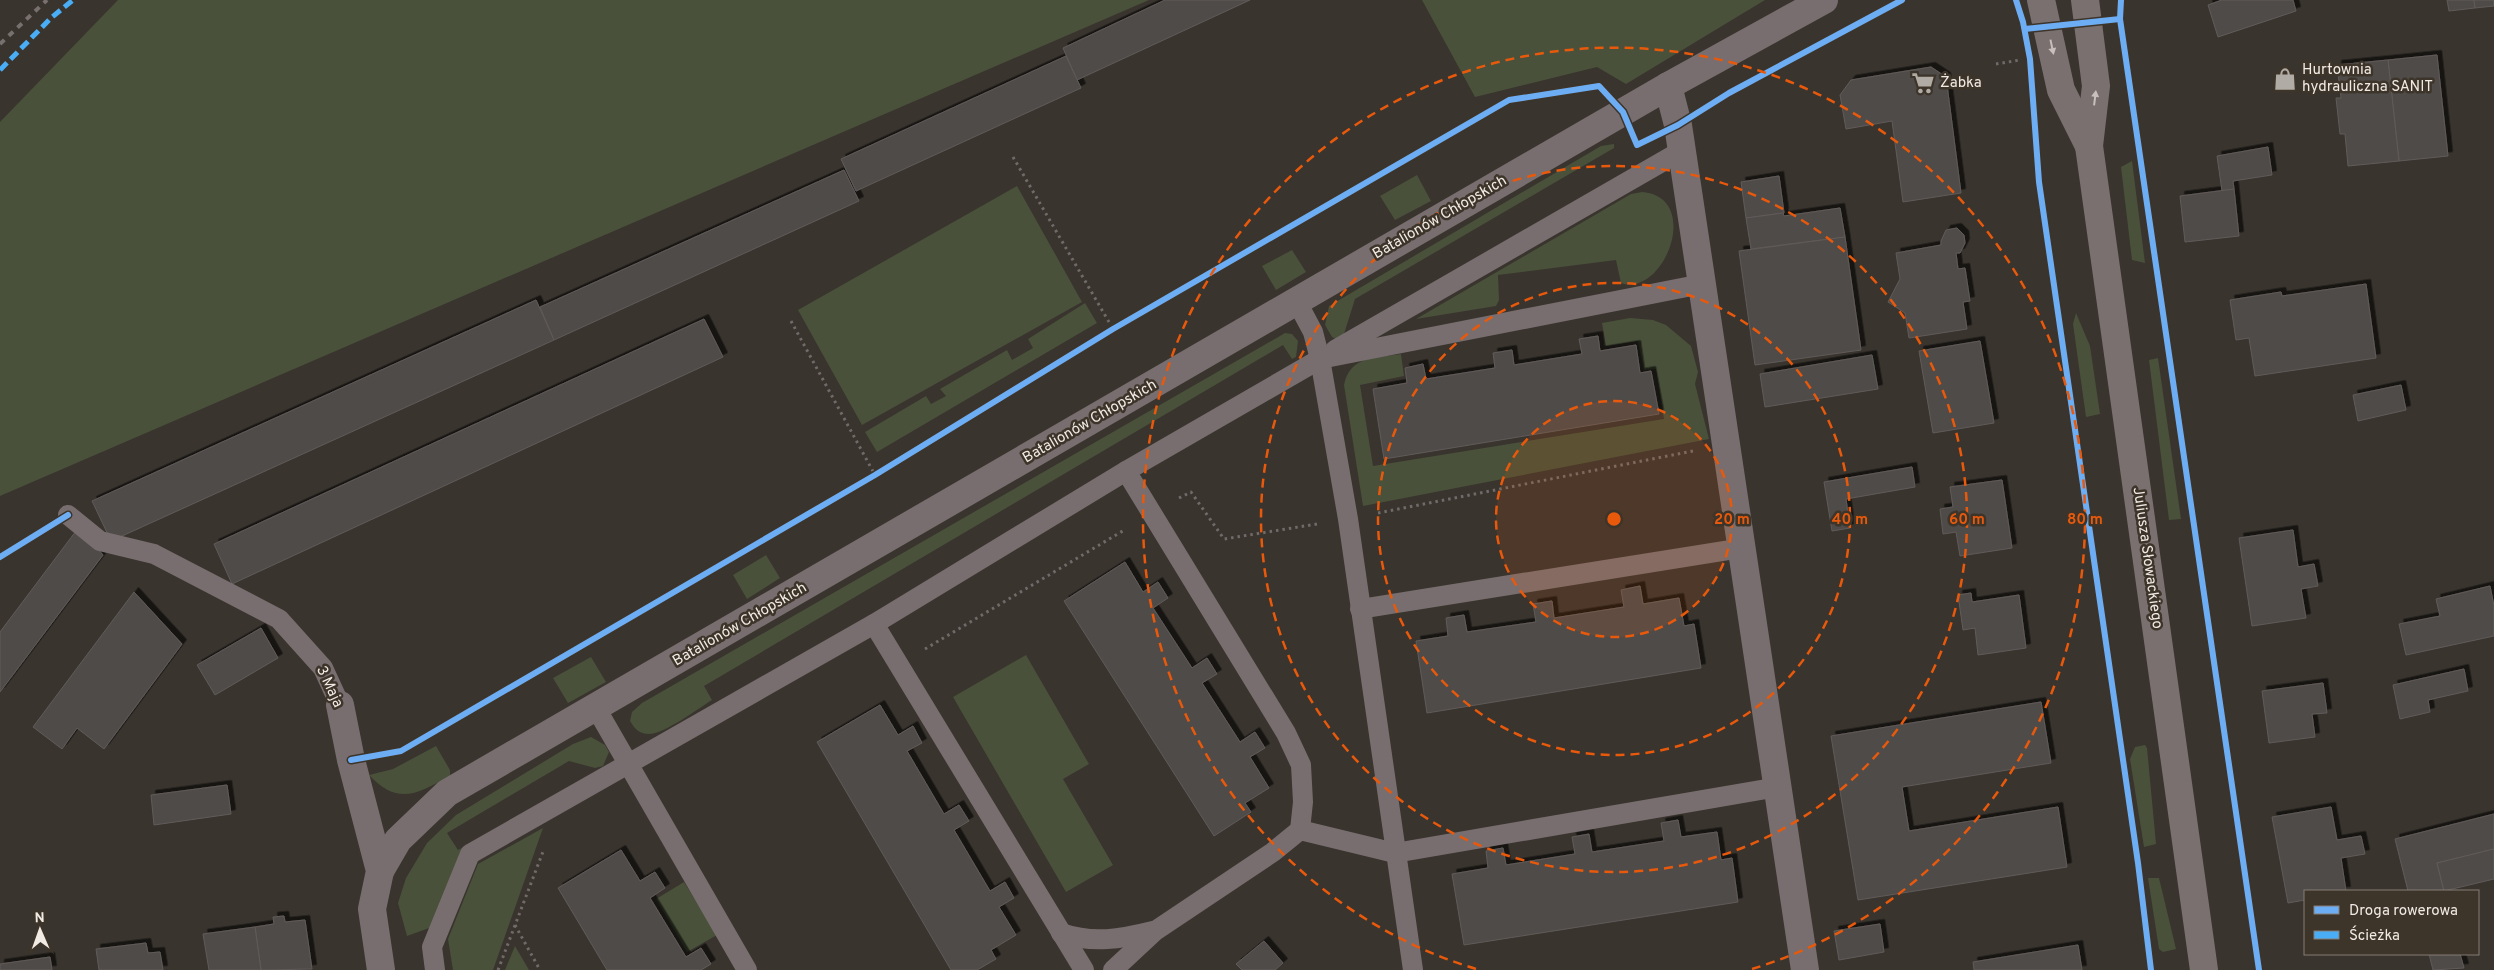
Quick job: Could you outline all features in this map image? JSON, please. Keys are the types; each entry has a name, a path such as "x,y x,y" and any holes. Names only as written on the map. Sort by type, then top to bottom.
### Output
{"main road":[{"name":"Juliusza Słowackiego","path":"2041,0 2062,90 2089,146"},
{"name":"Juliusza Słowackiego","path":"2085,0 2096,86 2089,146 2204,970"}],"street":[{"name":"Batalionów Chłopskich","path":"380,871 398,840 447,793 1668,86 1824,0"},
{"path":"1668,86 1676,115 1682,152 1805,970"},
{"name":"3 Maja","path":"340,705 351,760 380,871 372,909 381,970"}],"lane":[{"path":"435,970 432,947 470,854 874,624 1126,470 1682,152"},
{"path":"1320,359 1702,284"},
{"path":"1297,302 1313,332 1320,359 1348,518 1413,970"},
{"path":"1112,970 1155,930 1274,852 1300,830 1303,802 1301,766 1286,733 1126,470"},
{"name":"3 Maja","path":"68,515 100,541 154,554 279,620 324,668 340,705"},
{"path":"1360,609 1742,548"},
{"path":"874,624 1084,970"},
{"path":"596,708 747,970"},
{"path":"1300,830 1395,853 1778,787"},
{"path":"1061,932 1076,938 1098,941 1155,930"}],"path":[{"path":"1996,64 2030,59"},
{"path":"1013,157 1113,329"},
{"path":"790,321 875,475"},
{"path":"900,665 1191,492 1224,539 1348,518 1726,445"},
{"path":"498,970 562,802"},
{"path":"515,925 540,970"}],"green space":[{"path":"118,0 1149,0 0,496 0,122"},
{"path":"1422,0 1765,0 1626,84 1597,67 1475,97"},
{"path":"1614,144 1614,148 1355,299 1344,334 1338,340 1332,337 1325,325 1329,306 1601,146"},
{"path":"2132,161 2145,263 2132,260 2121,167"},
{"path":"1417,175 1431,201 1395,220 1380,196"},
{"path":"1017,186 1082,302 862,425 798,310"},
{"path":"1642,192 1660,198 1670,210 1674,227 1670,245 1663,262 1651,276 1637,284 1621,283 1616,260 1498,275 1499,300 1496,306 1416,319 1631,194"},
{"path":"1292,250 1306,272 1276,290 1262,266"},
{"path":"1085,303 1097,323 877,452 865,432 926,396 931,404 946,396 940,389 1007,350 1012,360 1033,348 1028,339"},
{"path":"2076,313 2090,346 2100,414 2086,417 2073,324"},
{"path":"1630,318 1653,320 1666,325 1691,346 1698,372 1695,384 1709,439 1363,506 1344,385 1347,375 1358,363 1374,358 1401,354 1404,376 1360,385 1373,466 1664,419 1656,369 1644,370 1638,341 1606,346 1602,323"},
{"path":"1285,333 1292,334 1298,341 1296,357 1292,359 1283,345 704,686 712,700 672,726 655,733 646,734 638,731 630,721 632,712 642,703"},
{"path":"2158,358 2181,519 2169,520 2149,360"},
{"path":"766,555 780,578 747,599 733,575"},
{"path":"1026,655 1089,764 1063,779 1113,865 1066,892 953,697"},
{"path":"591,657 606,682 568,703 553,678"},
{"path":"591,737 605,745 609,752 603,766 595,768 569,761 447,833 458,850 467,845 432,927 407,936 398,903 406,878 427,843 456,815 573,744"},
{"path":"2145,745 2147,748 2156,844 2144,847 2130,759 2135,747"},
{"path":"436,746 450,770 450,776 428,788 418,792 399,794 379,785 369,775 393,769"},
{"path":"543,828 493,970 453,970 448,939 478,864"},
{"path":"2148,878 2159,878 2176,949 2163,952 2159,949"},
{"path":"684,882 717,935 687,952 656,899"},
{"path":"515,946 529,970 505,970"}],"building":[{"path":"1165,0 1250,0 1077,80 1063,48"},
{"path":"2222,0 2293,0 2296,11 2218,37 2208,5"},
{"path":"2447,0 2474,0 2475,8 2449,11"},
{"path":"2474,0 2494,0 2494,6 2475,8"},
{"path":"2437,55 2448,156 2399,161 2388,60"},
{"path":"1066,56 1081,88 856,191 841,159"},
{"path":"2388,60 2399,161 2348,166 2345,134 2340,134 2336,98 2341,98 2337,65"},
{"path":"1931,67 1946,77 1961,193 1903,202 1892,121 1846,129 1840,95 1851,80"},
{"path":"2268,147 2272,175 2233,181 2234,189 2222,191 2217,156"},
{"path":"844,170 859,201 554,340 540,307"},
{"path":"1779,176 1784,213 1746,218 1741,182"},
{"path":"2234,189 2239,236 2185,242 2180,196"},
{"path":"1840,208 1845,237 1751,249 1746,218 1783,213 1784,216"},
{"path":"1957,228 1964,235 1965,243 1960,253 1956,253 1958,269 1965,268 1970,301 1963,302 1967,329 1909,338 1905,313 1888,302 1900,279 1896,253 1941,245 1946,230"},
{"path":"1845,237 1861,350 1755,365 1739,251"},
{"path":"2366,284 2376,358 2255,376 2249,338 2236,340 2230,300 2281,292 2282,296"},
{"path":"536,300 554,340 111,541 92,501"},
{"path":"704,319 723,357 232,584 214,544"},
{"path":"1598,336 1600,351 1636,345 1640,373 1651,371 1659,414 1384,459 1373,389 1407,383 1405,368 1423,364 1426,379 1495,368 1493,353 1512,350 1514,365 1582,354 1579,339"},
{"path":"1980,341 1994,423 1933,433 1919,351"},
{"path":"1872,355 1878,389 1765,407 1760,374"},
{"path":"2401,385 2406,410 2358,421 2353,395"},
{"path":"1912,467 1915,487 1846,499 1850,528 1832,531 1824,482"},
{"path":"2002,480 2012,548 1960,556 1956,532 1943,534 1940,509 1953,507 1950,487"},
{"path":"79,527 103,555 0,692 0,632"},
{"path":"2293,530 2298,567 2314,564 2318,586 2301,589 2306,618 2252,626 2239,538"},
{"path":"1125,562 1143,592 1158,582 1168,598 1153,608 1192,668 1207,658 1217,674 1202,683 1240,742 1255,732 1265,748 1250,757 1269,788 1245,803 1251,812 1214,836 1064,601"},
{"path":"1640,586 1643,604 1679,598 1684,626 1694,624 1701,668 1427,713 1416,641 1448,636 1446,618 1464,615 1467,632 1536,622 1533,604 1552,601 1554,618 1624,607 1621,590"},
{"path":"2490,586 2494,606 2494,636 2406,655 2399,624 2440,616 2436,599"},
{"path":"134,592 182,644 104,749 77,728 62,749 33,727"},
{"path":"1971,593 1972,602 2019,595 2026,648 1978,655 1975,628 1963,630 1958,595"},
{"path":"261,628 278,658 215,695 197,665"},
{"path":"2464,669 2468,691 2428,700 2430,712 2400,719 2393,685"},
{"path":"2323,683 2327,713 2312,714 2315,737 2269,743 2262,691"},
{"path":"2041,702 2051,763 1902,787 1909,831 2058,807 2067,867 1858,900 1831,736"},
{"path":"880,705 898,735 913,726 922,743 907,751 944,814 959,805 969,821 954,830 990,891 1005,882 1014,898 999,907 1016,935 991,950 996,959 977,970 951,970 817,742"},
{"path":"227,785 231,814 154,825 151,795"},
{"path":"2331,807 2337,840 2361,836 2365,854 2341,858 2346,890 2304,890 2304,900 2288,903 2272,817"},
{"path":"2494,814 2494,849 2437,863 2444,890 2408,890 2395,839"},
{"path":"1678,820 1681,837 1717,832 1721,860 1732,858 1738,902 1464,945 1452,874 1488,868 1486,851 1503,848 1506,865 1575,854 1572,837 1589,834 1592,852 1664,841 1661,823"},
{"path":"2494,849 2494,879 2444,890 2437,863"},
{"path":"621,850 640,881 655,872 665,888 650,898 686,957 701,948 711,964 701,970 607,970 558,888"},
{"path":"284,916 285,922 305,920 312,969 261,970 255,927 274,924 273,917"},
{"path":"1880,924 1884,952 1839,960 1834,931"},
{"path":"255,927 261,970 209,970 203,934"},
{"path":"1264,941 1283,963 1275,970 1242,970 1236,964"},
{"path":"146,943 148,953 160,952 163,970 99,970 96,949"},
{"path":"2078,945 2082,970 1974,970 1973,962"},
{"path":"2429,955 2460,955 2464,968 2433,970"},
{"path":"50,957 52,970 0,970 0,964"}],"railway":[{"path":"0,44 47,0"}],"marked path":[{"path":"0,70 51,18 73,0"}],"cycle path":[{"path":"351,760 401,751 875,475 1113,329 1509,100 1599,86 1623,112 1637,145 1678,125 1729,93 1902,0"},
{"path":"2016,0 2023,22 2030,59 2039,182 2138,863 2151,970"},
{"path":"2121,0 2120,19 2259,970"},
{"path":"2025,29 2120,19"},
{"path":"0,557 68,515"}],"place":[{"name":"Hurtownia hydrauliczna SANIT","path":"2285,79"},
{"name":"Żabka","path":"1923,83"}]}
